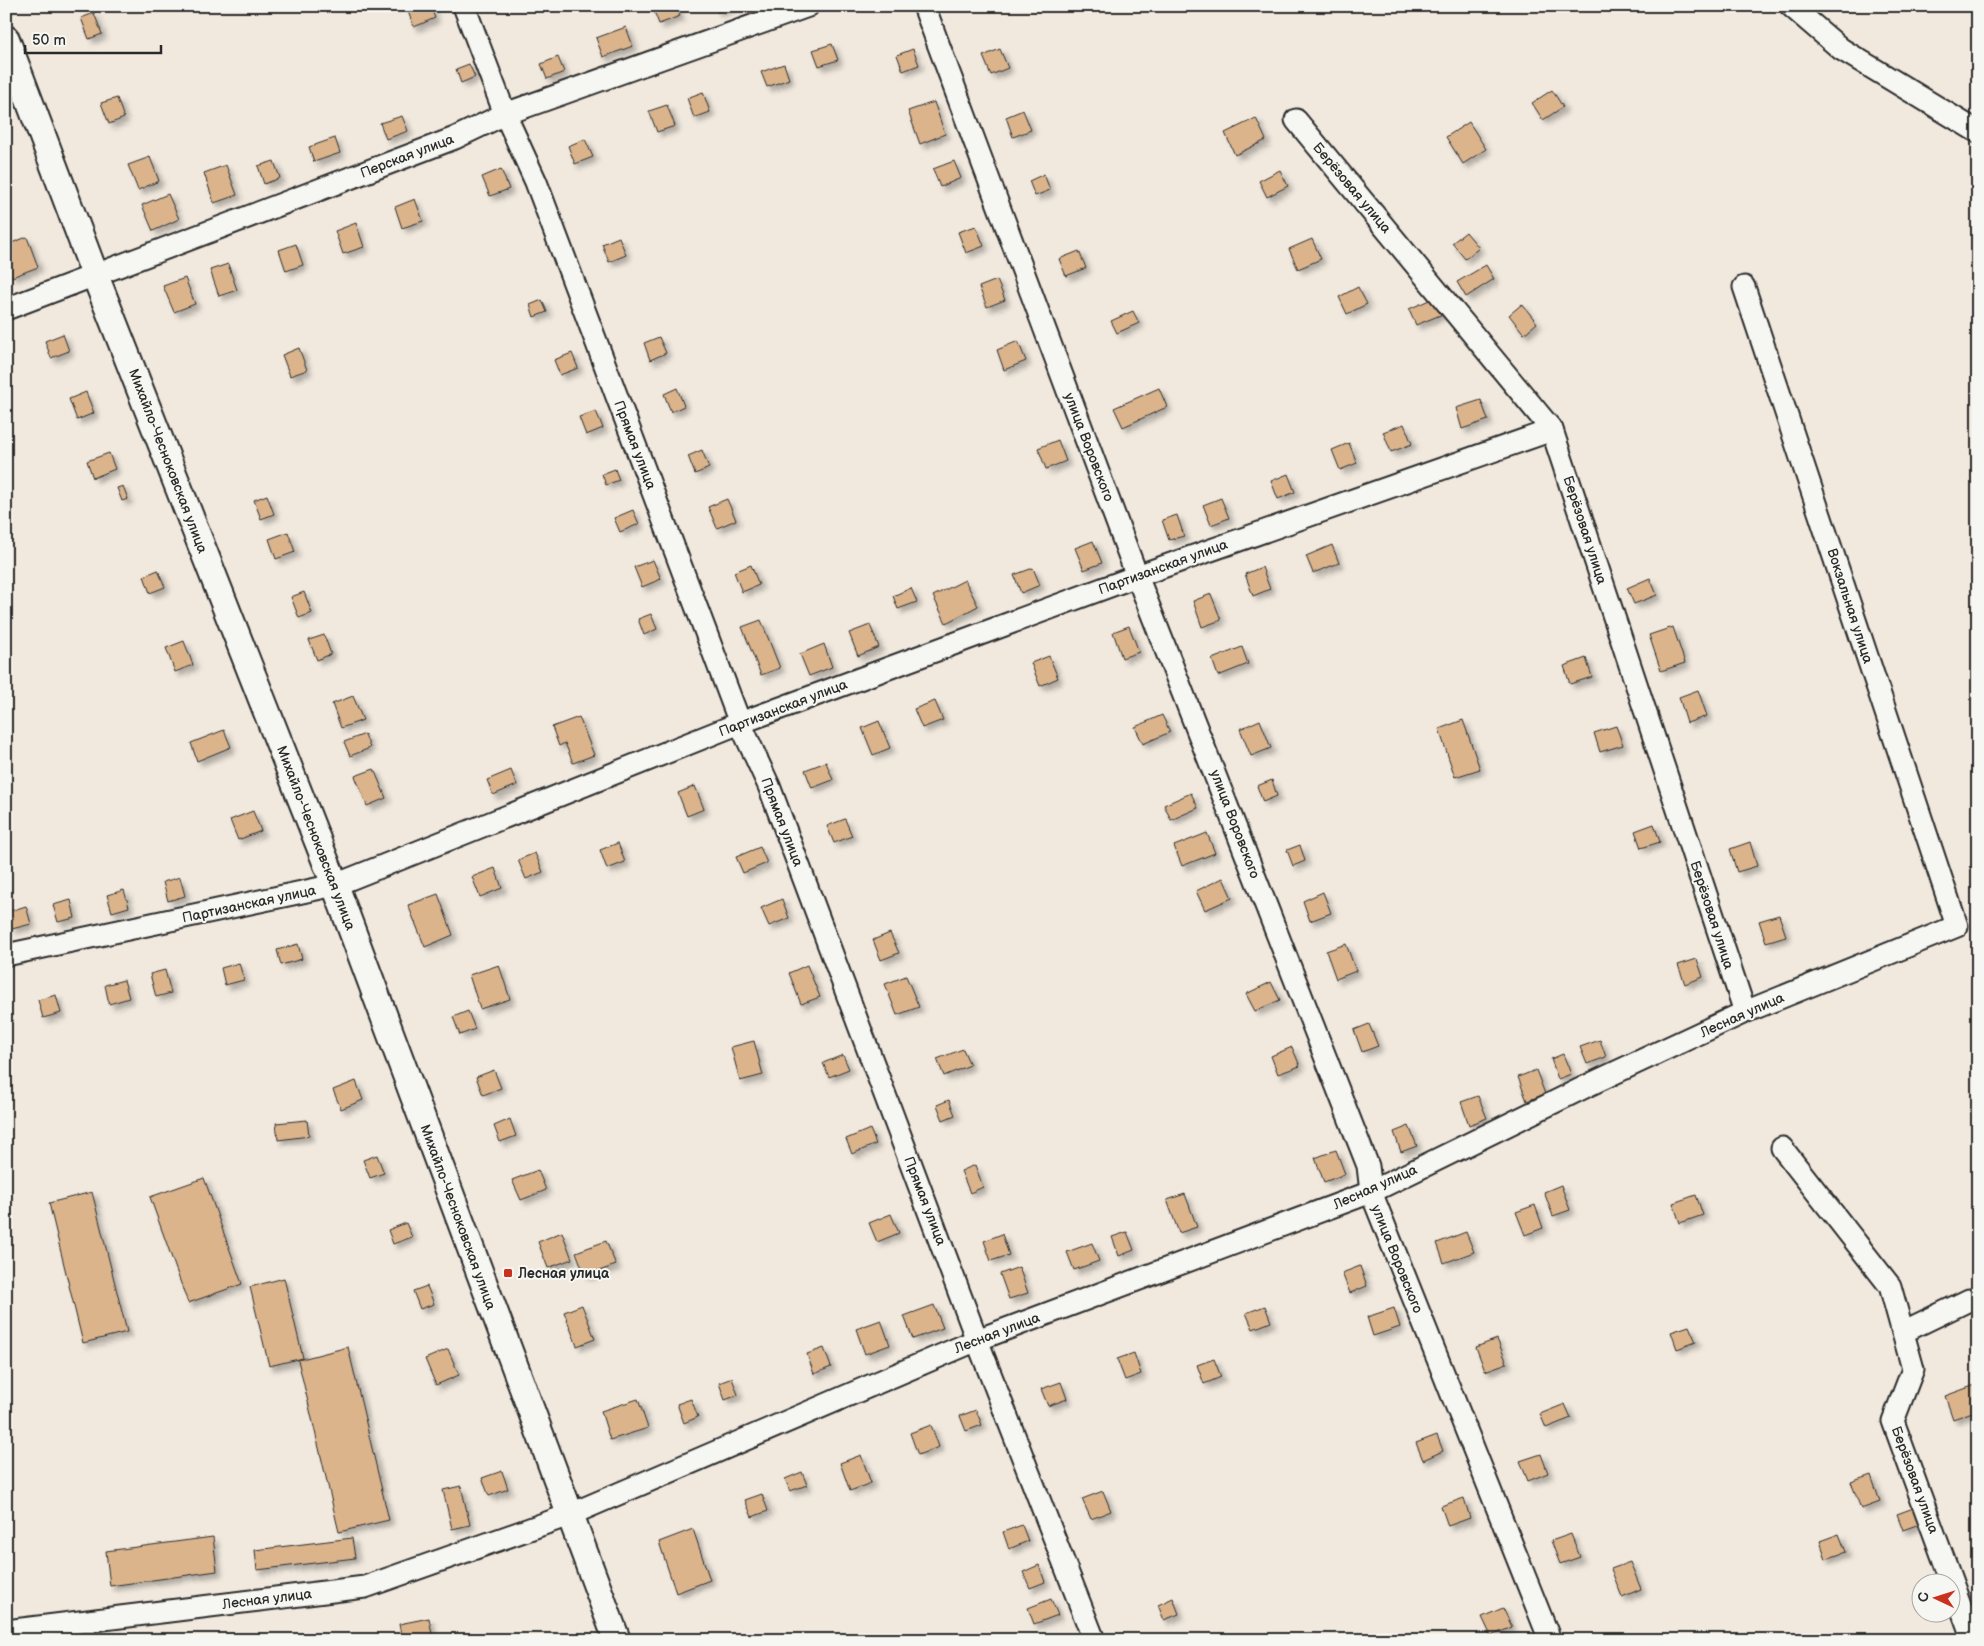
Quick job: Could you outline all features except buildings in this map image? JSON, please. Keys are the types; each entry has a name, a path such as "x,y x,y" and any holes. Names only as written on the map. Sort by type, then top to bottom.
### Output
{"street":[{"name":"Прямая улица","path":"464,6 506,114 536,182 740,723 769,786 977,1340 1094,1640"},
{"name":"Перская улица","path":"6,309 455,138 506,114 808,6"},
{"name":"улица Воровского","path":"924,6 1137,576 1368,1166 1371,1192 1550,1640"},
{"path":"1791,6 1841,49 1978,132"},
{"name":"Михайло-Чесноковская улица","path":"6,39 95,275 335,885 617,1640"},
{"name":"Берёзовая улица","path":"1296,120 1552,430 1745,1012"},
{"name":"Вокзальная улица","path":"1744,287 1957,926"},
{"name":"Партизанская улица","path":"6,955 335,885 740,723 1137,576 1552,430"},
{"name":"Лесная улица","path":"9,1631 365,1587 569,1514 977,1340 1371,1192 1593,1083 1745,1012 1957,926"},
{"name":"Берёзовая улица","path":"1782,1148 1890,1286 1913,1369 1893,1421 1973,1640"},
{"path":"1903,1332 1969,1300 1978,1300"}],"place":[{"name":"Лесная улица","path":"508,1273"}]}
